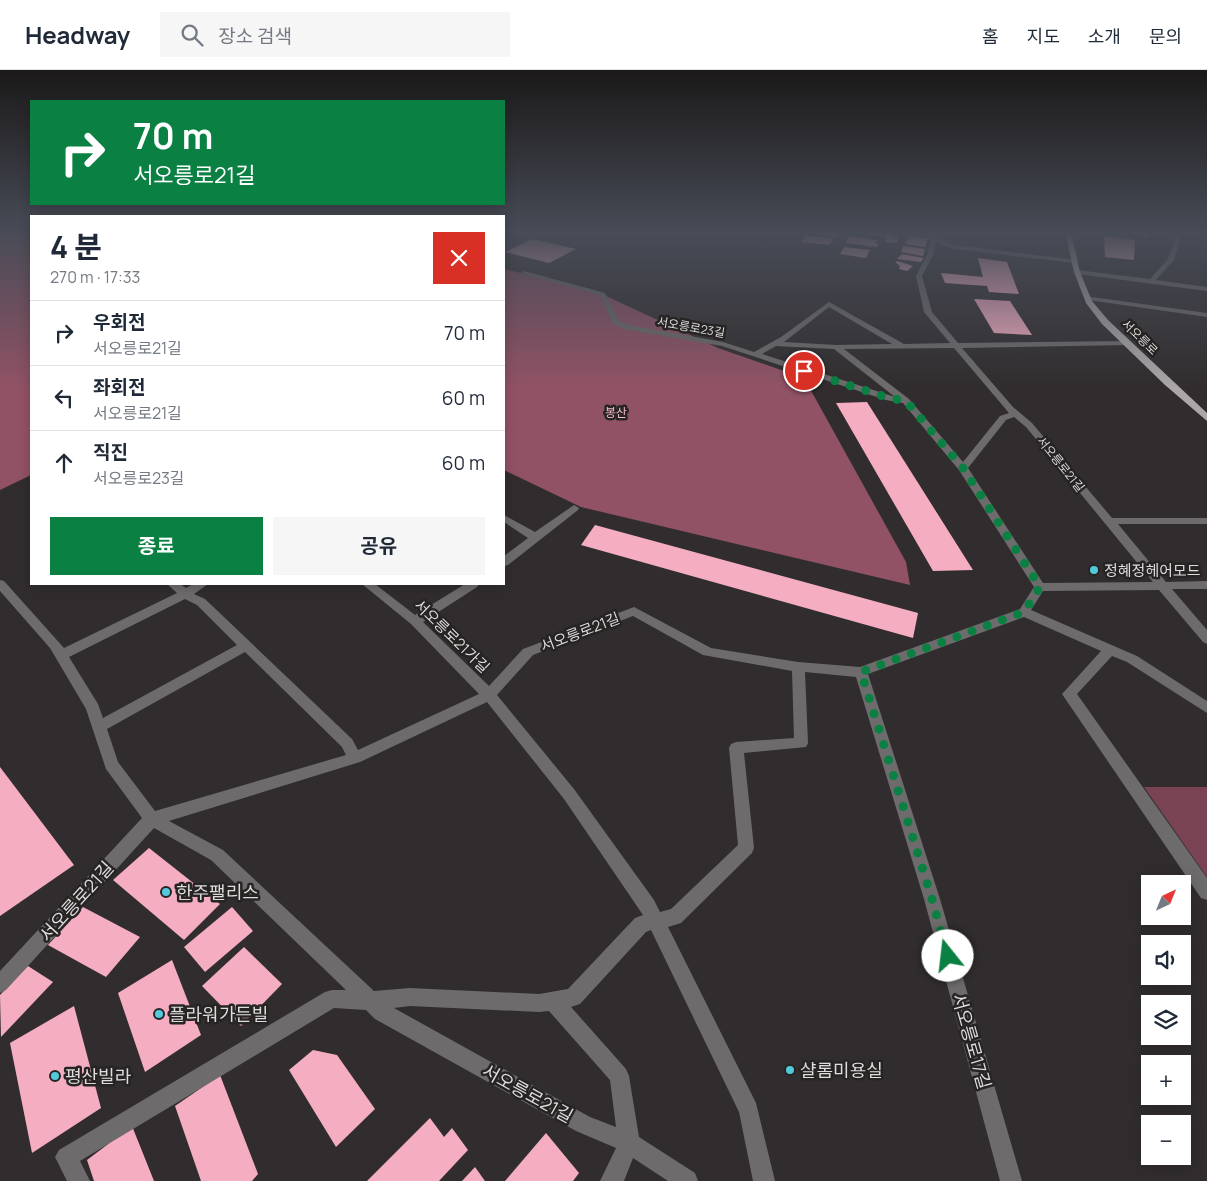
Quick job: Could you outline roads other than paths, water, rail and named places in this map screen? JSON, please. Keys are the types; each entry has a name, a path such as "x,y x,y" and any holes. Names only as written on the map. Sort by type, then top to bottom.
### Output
{"main road":[{"name":"서오릉로","path":"1082,284 1088,298 1105,322 1207,418"}],"street":[{"name":"서오릉로23길","path":"565,284 603,294 616,322 627,327 723,344 889,398 906,401"},
{"name":"서오릉로21길","path":"921,284 928,312 945,334 957,345 1016,414 1029,425 1207,639"},
{"path":"1176,284 1207,289"},
{"path":"1088,298 1207,315"},
{"path":"754,355 784,339 829,304 871,330 904,347"},
{"path":"774,344 836,347 904,347 1126,343"},
{"path":"836,347 906,401 963,468 1040,587"},
{"path":"963,468 1003,418 1016,414"},
{"path":"505,561 574,508"},
{"path":"505,519 537,538"},
{"path":"1108,521 1202,521"},
{"name":"서오릉로21길","path":"0,584 55,644 93,708 111,765 152,818 217,855 382,1012 583,1124 629,1143 687,1181"},
{"path":"175,585 185,594 200,602 347,743 355,758"},
{"path":"61,655 200,585"},
{"name":"서오릉로21가길","path":"369,585 415,621 489,695"},
{"path":"415,621 472,585"},
{"path":"1040,587 1207,585"},
{"path":"1040,587 1024,612 1132,659 1207,708"},
{"name":"서오릉로21길","path":"0,984 152,818 355,758 489,695 528,652 634,611 708,652 798,667 861,672 1024,612"},
{"path":"98,727 246,646"},
{"path":"1110,649 1069,694 1207,892"},
{"path":"79,1181 66,1158 332,999 372,1001 410,997 539,1003 573,997 641,924 675,917 746,848 736,748 801,743 798,667"},
{"name":"서오릉로17길","path":"861,672 932,899 1011,1181"},
{"path":"489,695 569,794 648,906 749,1110 764,1181"},
{"path":"554,1001 619,1076 629,1143 617,1173 611,1181"}],"place":[{"name":"정혜정헤어모드","path":"1094,570"},
{"name":"한주팰리스","path":"166,892"},
{"name":"플라워가든빌","path":"159,1014"},
{"name":"샬롬미용실","path":"790,1070"},
{"name":"평산빌라","path":"55,1076"}],"park label":[{"name":"봉산","path":"616,412"}]}
